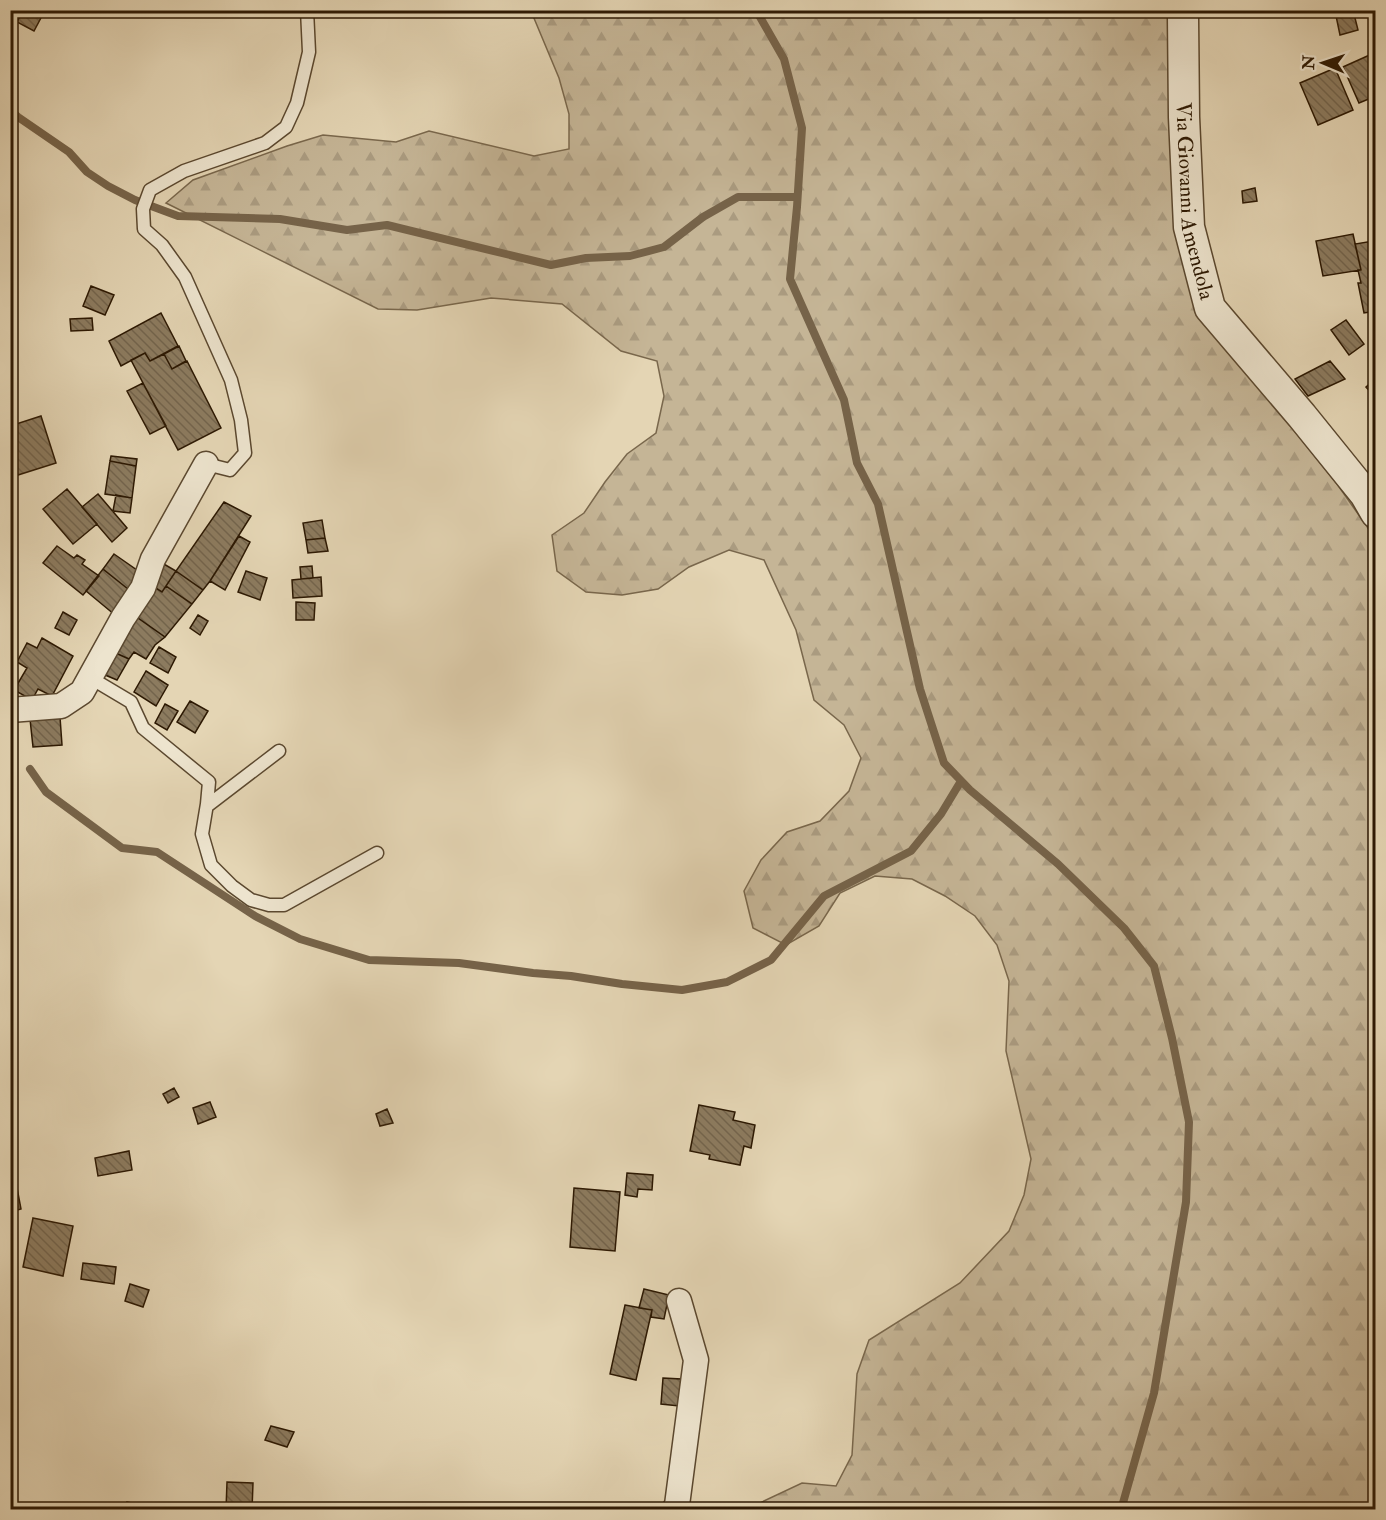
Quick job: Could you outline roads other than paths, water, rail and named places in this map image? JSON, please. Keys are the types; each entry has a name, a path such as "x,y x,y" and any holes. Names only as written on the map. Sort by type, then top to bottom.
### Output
{"street":[{"name":"Via Giovanni Amendola","path":"1182,10 1189,227 1210,308 1302,416 1365,494 1376,513"},
{"path":"10,710 61,706 82,692 123,618 143,588 153,559 206,464"},
{"path":"674,1509 677,1505 696,1360 679,1301"}],"lane":[{"path":"206,464 230,470 245,453 241,420 231,380 185,277 162,245 144,229 143,210 150,190 184,171 265,143 286,127 297,103 309,52 307,10"},
{"path":"89,677 131,702 143,728 209,782 202,834 211,865 232,886 251,900 269,905 284,905 377,853"},
{"path":"207,806 279,751"}],"waterway":[{"path":"756,10 784,59 802,128 790,279 844,400 857,463 878,504 920,689 944,763 970,790 1058,864 1124,928 1154,966 1172,1038 1189,1122 1186,1202 1154,1393 1121,1510"},
{"path":"10,110 69,152 87,172 108,186 135,200 178,216 280,219 347,230 387,225 551,265 586,258 630,256 664,247 703,217 738,197 797,197"},
{"path":"30,769 46,792 122,848 157,852 255,916 300,939 369,960 459,963 682,990 727,982 771,960 824,896 911,851 941,814 961,781"}]}
